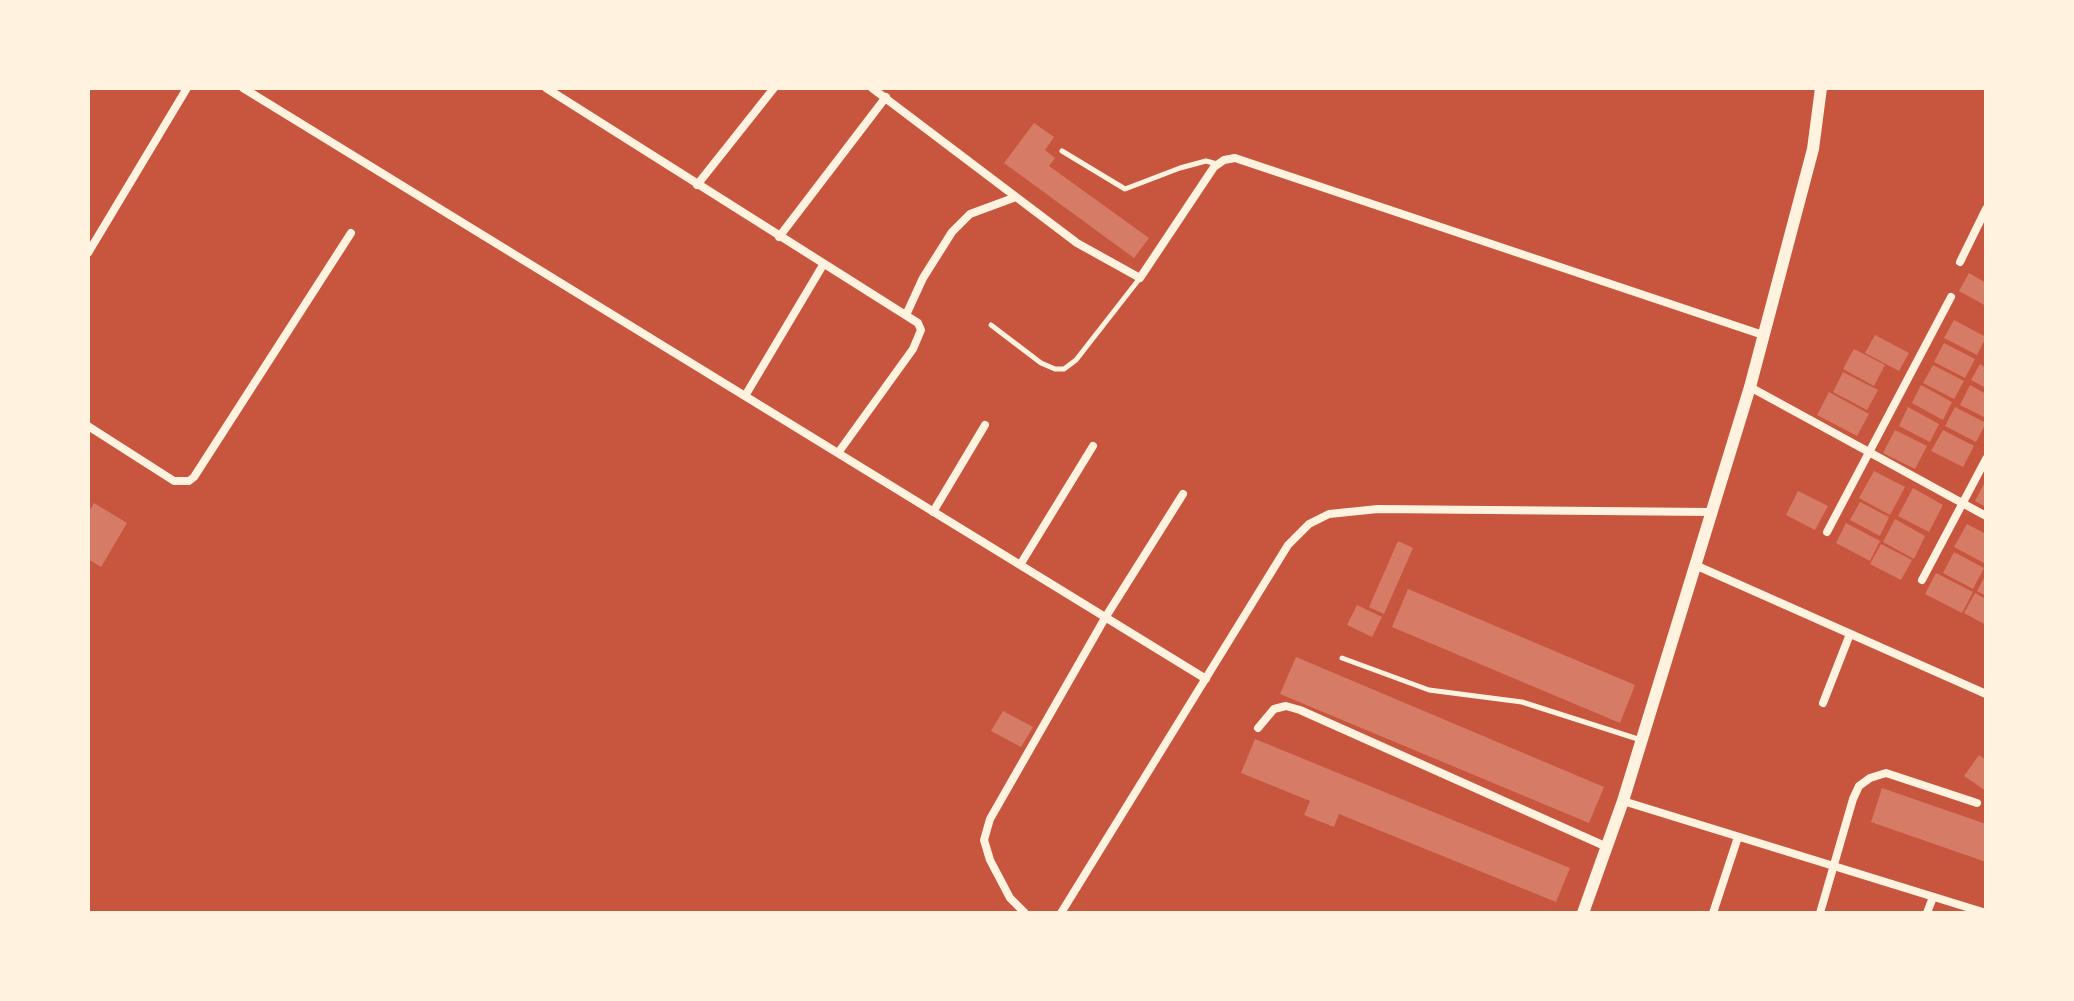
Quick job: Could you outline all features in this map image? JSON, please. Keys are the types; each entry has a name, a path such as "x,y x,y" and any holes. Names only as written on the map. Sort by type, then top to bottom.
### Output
{"street":[{"path":"88,253 187,88"},
{"path":"243,88 1206,679"},
{"path":"546,88 918,323 921,330 919,338 838,453"},
{"path":"697,185 774,88"},
{"path":"872,88 1077,243 1140,278 1204,180 1218,164 1235,158 1763,335"},
{"path":"1583,913 1623,801 1750,387 1813,149 1821,88"},
{"path":"779,237 886,97"},
{"path":"906,315 923,278 952,232 970,214 1016,197"},
{"path":"1960,262 1985,214"},
{"path":"88,426 174,481 189,481 351,233"},
{"path":"745,396 823,265"},
{"path":"1827,532 1951,297"},
{"path":"1750,387 1986,516"},
{"path":"933,512 985,425"},
{"path":"1020,565 1093,446"},
{"path":"1922,580 1986,459"},
{"path":"1025,913 1010,898 990,860 984,840 990,819 1105,618 1183,494"},
{"path":"1061,913 1288,545 1309,524 1329,514 1378,509 1710,512"},
{"path":"1695,565 1986,694"},
{"path":"1823,703 1850,634"},
{"path":"1258,728 1274,709 1286,706 1300,710 1607,847"},
{"path":"1820,913 1853,799 1859,786 1870,778 1886,773 1977,803"},
{"path":"1623,801 1986,913"},
{"path":"1713,913 1738,837"},
{"path":"1927,913 1933,897"}],"lane":[{"path":"1062,151 1125,189 1193,164 1206,161 1218,164"},
{"path":"991,325 1041,363 1064,369 1076,360 1140,278"},
{"path":"1342,658 1429,690 1522,702 1641,740"}],"building":[{"path":"1034,123 1054,137 1045,150 1055,158 1049,166 1149,238 1134,258 1004,163"},
{"path":"1969,273 1986,283 1986,306 1959,291"},
{"path":"1954,320 1986,337 1977,355 1944,338"},
{"path":"1875,335 1909,353 1899,371 1865,353"},
{"path":"1944,343 1975,359 1965,378 1934,362"},
{"path":"1854,349 1885,365 1874,386 1843,369"},
{"path":"1980,364 1986,368 1986,388 1971,380"},
{"path":"1933,365 1964,381 1954,399 1923,383"},
{"path":"1843,372 1878,390 1867,410 1833,392"},
{"path":"1921,385 1952,402 1943,420 1912,403"},
{"path":"1970,385 1986,394 1986,418 1960,405"},
{"path":"1829,392 1869,414 1857,436 1817,415"},
{"path":"1908,407 1939,424 1930,442 1899,426"},
{"path":"1955,407 1986,423 1976,442 1945,426"},
{"path":"1895,430 1927,446 1915,469 1883,453"},
{"path":"1943,430 1974,446 1963,467 1931,451"},
{"path":"1874,471 1905,487 1890,515 1859,498"},
{"path":"1986,480 1986,507 1975,501"},
{"path":"1913,488 1943,505 1929,532 1898,516"},
{"path":"1798,491 1828,506 1815,530 1786,515"},
{"path":"1860,502 1889,517 1880,536 1850,520"},
{"path":"94,503 127,523 101,567 88,559 88,513"},
{"path":"1895,519 1925,536 1914,559 1883,542"},
{"path":"1846,523 1880,541 1870,561 1836,543"},
{"path":"1967,524 1986,534 1984,563 1954,547"},
{"path":"1398,541 1413,548 1384,614 1369,607"},
{"path":"1881,544 1912,560 1901,580 1870,564"},
{"path":"1954,552 1984,568 1973,589 1943,573"},
{"path":"1936,573 1973,592 1962,613 1925,594"},
{"path":"1986,574 1986,596 1977,591"},
{"path":"1408,589 1635,685 1620,723 1392,627"},
{"path":"1975,593 1986,599 1986,625 1964,613"},
{"path":"1357,605 1382,617 1372,637 1347,625"},
{"path":"1296,657 1604,787 1589,823 1280,694"},
{"path":"1003,711 1033,727 1021,747 991,731"},
{"path":"1255,739 1570,868 1556,902 1339,814 1334,827 1304,815 1310,801 1241,773"},
{"path":"1979,755 1986,760 1986,791 1964,776"},
{"path":"1882,788 1986,824 1986,862 1871,822"}]}
